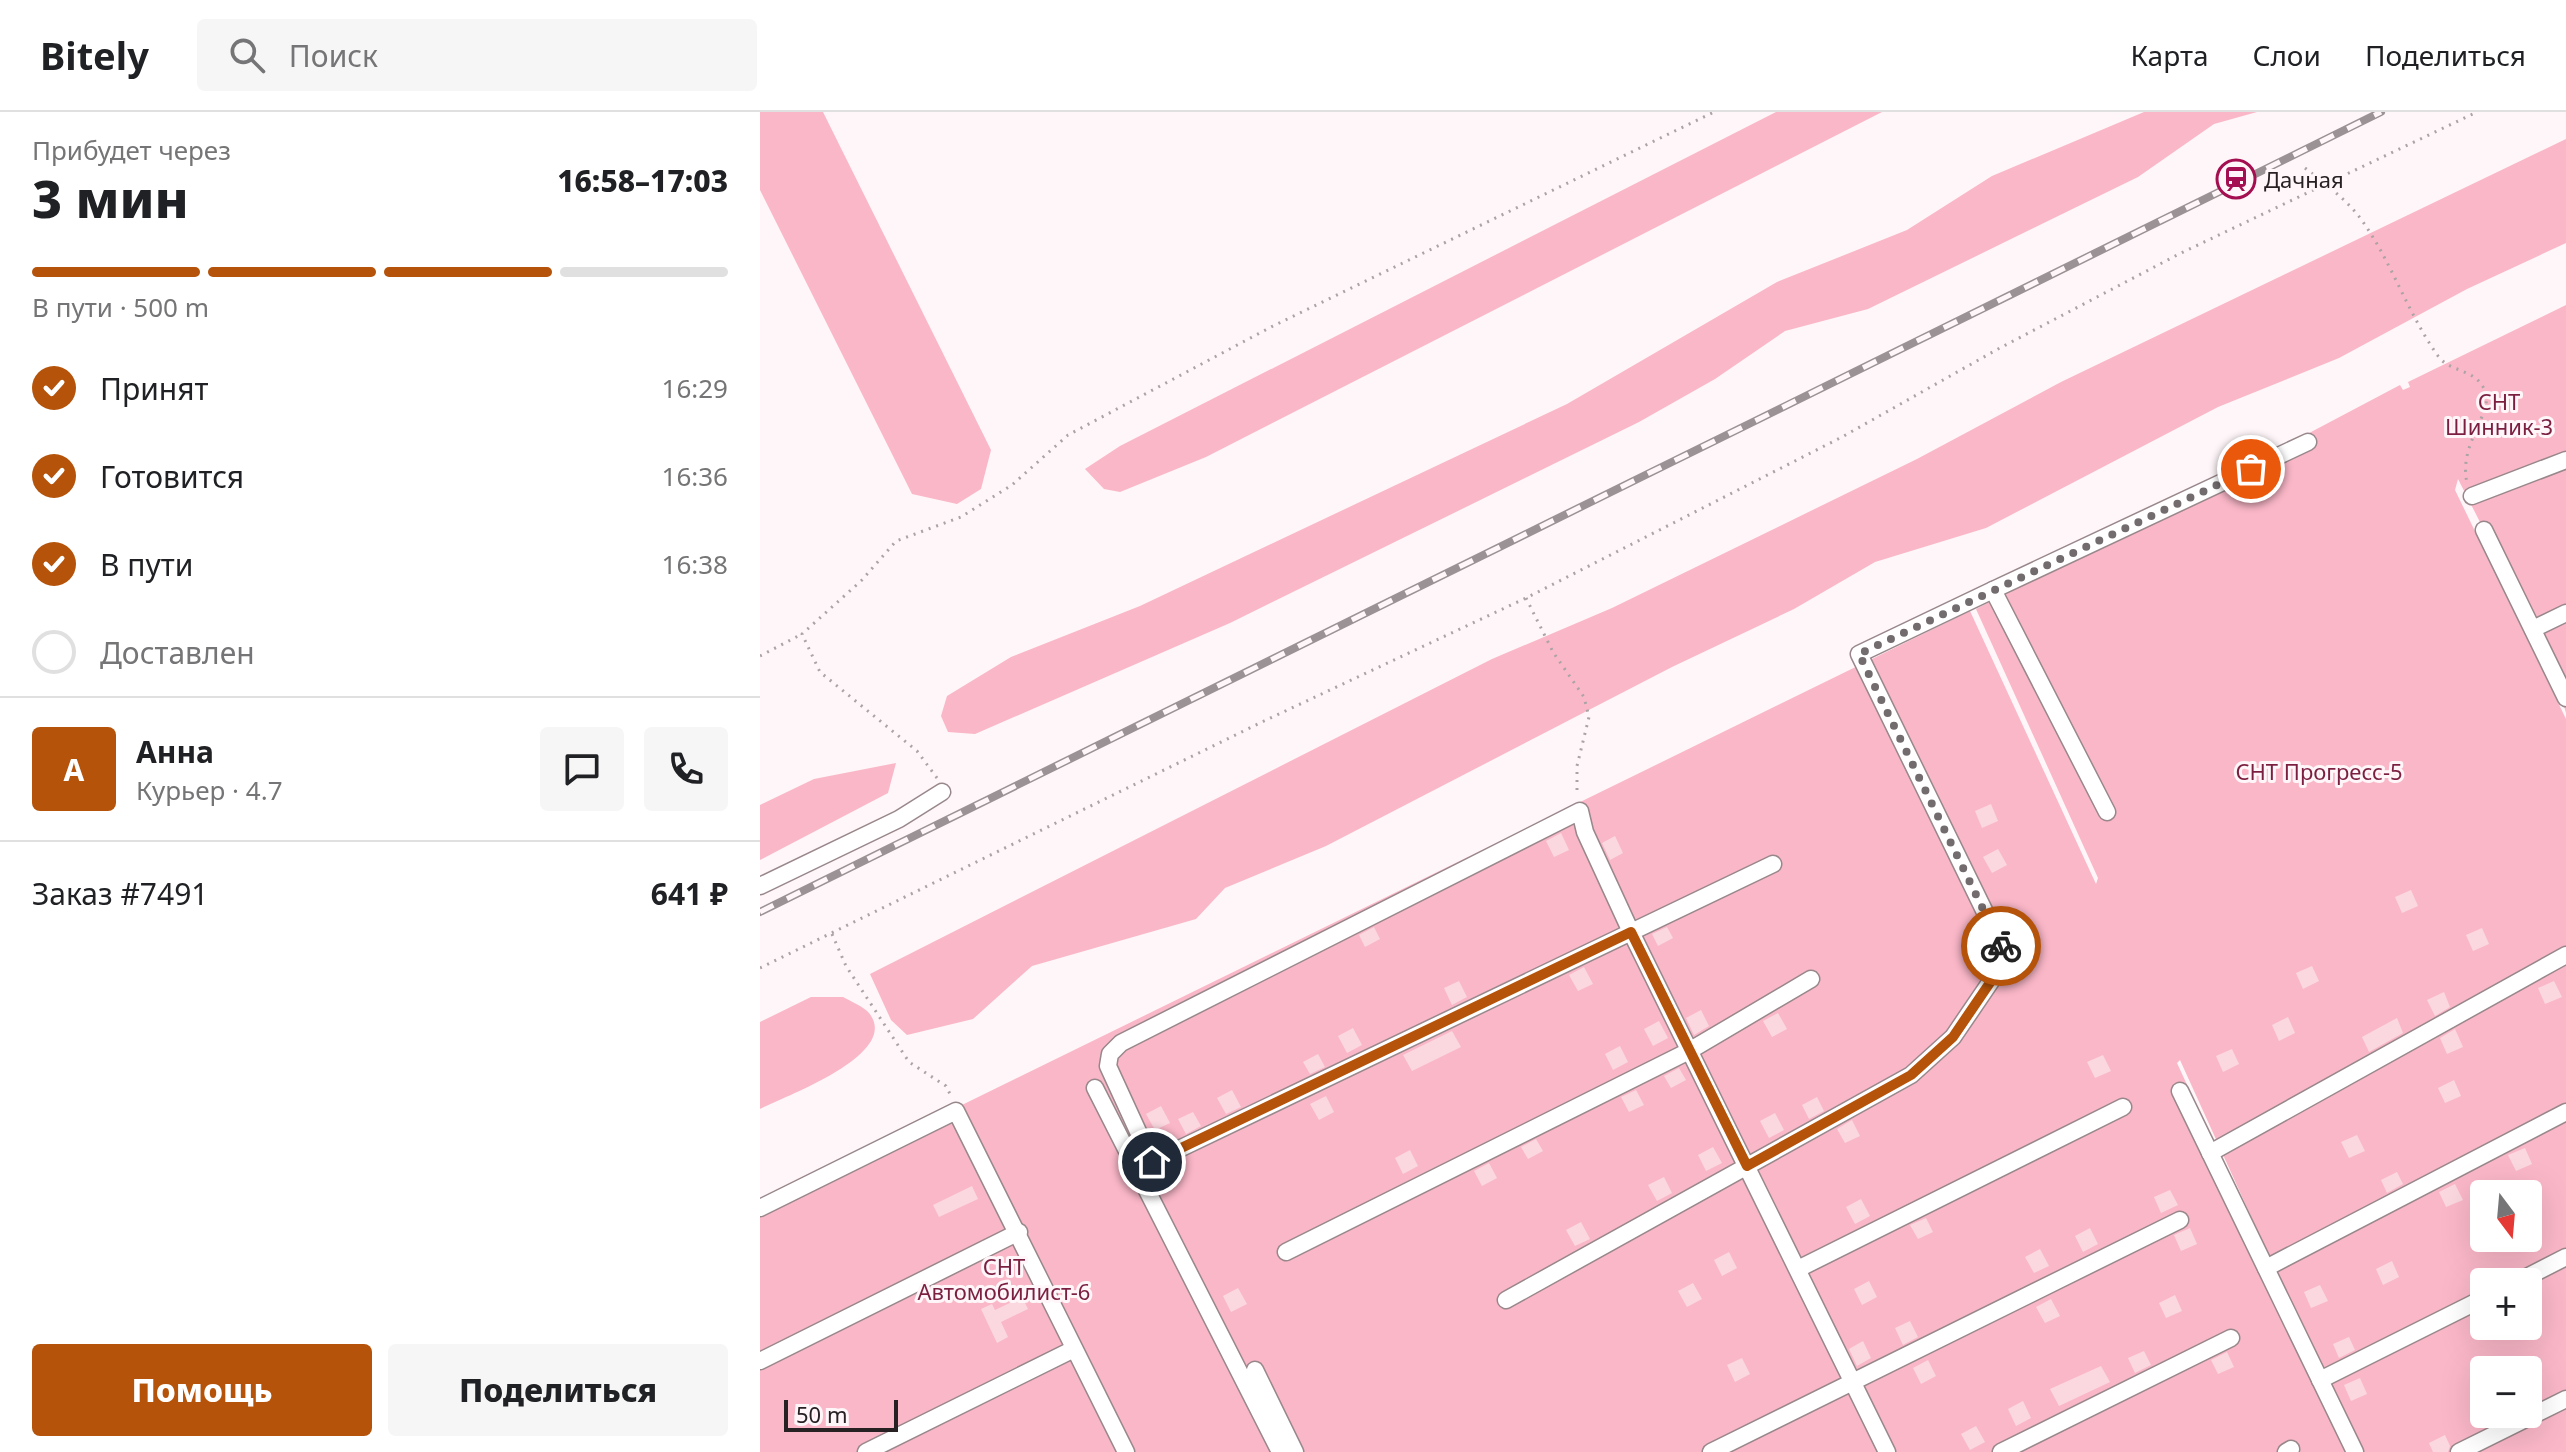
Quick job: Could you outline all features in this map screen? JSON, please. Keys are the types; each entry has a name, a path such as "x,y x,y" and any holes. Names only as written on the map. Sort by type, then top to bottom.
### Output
{"street":[{"path":"1506,1300 1911,1075 1953,1037 2002,965 2001,945 1859,654 2308,442"},
{"path":"2472,496 2566,460"},
{"path":"2484,530 2566,698"},
{"path":"1993,590 2107,812"},
{"path":"2533,629 2566,613"},
{"path":"760,886 899,819 942,792"},
{"path":"1773,864 1631,932 1152,1162 1108,1066 1110,1054 1121,1043 1580,811 1585,832 1631,932 1800,1268 1887,1452"},
{"path":"2210,1153 2566,955"},
{"path":"1286,1252 1689,1051 1811,979"},
{"path":"1095,1088 1280,1452"},
{"path":"2180,1091 2355,1452"},
{"path":"1800,1268 2123,1107"},
{"path":"760,1208 956,1111 1126,1452"},
{"path":"2266,1268 2566,1112"},
{"path":"1711,1452 2180,1220"},
{"path":"760,1361 1019,1232"},
{"path":"2542,1269 2566,1257"},
{"path":"2320,1380 2470,1305"},
{"path":"2001,1452 2231,1338"},
{"path":"866,1452 1074,1349"},
{"path":"1255,1370 1295,1452"},
{"path":"2459,1452 2566,1399"}],"path":[{"path":"760,656 802,634 862,580 896,541 961,517 1012,485 1068,435 1273,326 1714,112"},
{"path":"760,968 1264,721 1526,598 1842,437 1998,349 2179,254 2477,112"},
{"path":"2305,168 2326,183 2363,221 2436,354 2442,361 2475,376 2485,391 2488,407 2469,438 2464,465 2472,496"},
{"path":"1526,598 1553,652 1584,697 1589,717 1577,766 1576,791 1580,811"},
{"path":"802,634 820,672 917,751 936,774 942,792"},
{"path":"832,933 846,966 909,1062 946,1086 956,1111"}],"green space":[{"path":"760,112 823,112 991,450 981,489 957,504 912,494 760,190"},
{"path":"1776,112 1882,112 1206,457 1120,492 1104,489 1085,469 1120,446"},
{"path":"2144,112 2257,112 2214,124 2138,177 1868,309 1785,331 1715,379 1639,422 1230,623 975,734 948,732 941,716 947,696 1011,657 1140,606 1567,404 1777,282 1907,230 1992,176"},
{"path":"2566,139 2566,243 2467,289 2339,358 2218,407 1986,528 1875,562 1794,609 1672,667 1326,846 1225,888 1196,919 1032,966 973,1019 907,1035 891,1020 870,974 1492,659 1612,608 1917,459 2061,382"},
{"path":"2566,305 2566,713 2551,661 2458,479 2455,490 2566,719 2566,1452 2358,1452 2180,1060 2177,1063 2356,1452 760,1452 760,1204 1970,611 2096,884 2098,878 1976,609 2400,385 2403,390 2410,387 2408,382"},
{"path":"896,763 888,793 760,860 760,805 814,779"},
{"path":"811,997 843,997 869,1013 875,1028 870,1043 837,1072 760,1109 760,1022"}],"building":[{"path":"1991,804 1998,821 1982,828 1975,811"},
{"path":"1561,833 1569,850 1554,857 1546,841"},
{"path":"1615,836 1623,853 1610,860 1602,843"},
{"path":"1998,849 2007,865 1992,873 1983,857"},
{"path":"2411,890 2418,906 2402,913 2395,897"},
{"path":"1374,927 1380,939 1365,947 1359,935"},
{"path":"1667,927 1673,938 1658,946 1652,934"},
{"path":"2482,928 2489,944 2473,951 2466,935"},
{"path":"2312,966 2319,981 2303,989 2296,973"},
{"path":"1584,967 1593,984 1578,991 1569,975"},
{"path":"1459,981 1467,997 1452,1005 1444,988"},
{"path":"2554,981 2562,997 2545,1004 2538,988"},
{"path":"2444,992 2450,1007 2435,1016 2427,1000"},
{"path":"1701,1010 1709,1026 1694,1035 1686,1018"},
{"path":"1778,1013 1787,1029 1772,1037 1763,1021"},
{"path":"2288,1017 2295,1033 2279,1041 2272,1025"},
{"path":"2397,1018 2403,1033 2369,1052 2362,1037"},
{"path":"1659,1021 1668,1038 1653,1046 1644,1029"},
{"path":"1353,1028 1362,1045 1347,1053 1338,1036"},
{"path":"2455,1029 2463,1047 2447,1054 2440,1038"},
{"path":"1452,1031 1461,1047 1412,1071 1403,1055"},
{"path":"1620,1046 1628,1062 1613,1070 1605,1054"},
{"path":"2232,1049 2239,1064 2223,1072 2216,1056"},
{"path":"1318,1054 1325,1067 1310,1074 1303,1062"},
{"path":"2103,1055 2111,1071 2095,1078 2087,1062"},
{"path":"1679,1068 1686,1080 1671,1088 1664,1076"},
{"path":"2454,1080 2461,1096 2445,1103 2438,1088"},
{"path":"1232,1090 1241,1107 1226,1114 1217,1098"},
{"path":"1636,1090 1644,1105 1629,1112 1621,1097"},
{"path":"1326,1096 1334,1112 1319,1120 1310,1104"},
{"path":"1817,1097 1824,1111 1809,1119 1802,1105"},
{"path":"1161,1106 1170,1123 1155,1130 1146,1114"},
{"path":"1193,1112 1201,1126 1186,1134 1178,1119"},
{"path":"1775,1113 1784,1130 1769,1138 1760,1121"},
{"path":"1852,1120 1860,1136 1845,1143 1837,1129"},
{"path":"2357,1135 2365,1151 2349,1158 2341,1142"},
{"path":"1536,1139 1543,1151 1528,1159 1521,1147"},
{"path":"1713,1147 1722,1163 1706,1171 1698,1155"},
{"path":"2525,1148 2532,1164 2516,1171 2508,1155"},
{"path":"1410,1150 1418,1166 1403,1174 1395,1158"},
{"path":"1489,1163 1497,1178 1482,1186 1474,1171"},
{"path":"2397,1172 2403,1184 2387,1193 2381,1180"},
{"path":"1664,1177 1672,1193 1657,1201 1648,1185"},
{"path":"2455,1184 2463,1200 2446,1207 2439,1192"},
{"path":"972,1186 978,1199 939,1217 933,1205"},
{"path":"2170,1190 2178,1205 2161,1213 2154,1197"},
{"path":"1861,1199 1870,1216 1855,1224 1846,1207"},
{"path":"1926,1218 1933,1232 1918,1239 1910,1225"},
{"path":"1581,1222 1590,1239 1575,1246 1566,1230"},
{"path":"2090,1228 2098,1244 2083,1252 2075,1236"},
{"path":"2190,1228 2197,1244 2181,1251 2174,1235"},
{"path":"2040,1249 2049,1266 2034,1273 2025,1257"},
{"path":"1729,1252 1737,1268 1722,1276 1714,1260"},
{"path":"2392,1261 2399,1277 2383,1285 2376,1269"},
{"path":"1869,1281 1877,1297 1862,1305 1854,1289"},
{"path":"1693,1283 1702,1299 1687,1307 1678,1291"},
{"path":"2320,1285 2328,1301 2311,1308 2304,1292"},
{"path":"1238,1288 1247,1304 1231,1312 1223,1296"},
{"path":"2175,1295 2182,1311 2166,1318 2159,1303"},
{"path":"1022,1297 1028,1309 1001,1322 1008,1337 997,1343 981,1309 992,1304 995,1310"},
{"path":"2051,1299 2060,1316 2045,1323 2036,1307"},
{"path":"1910,1321 1918,1337 1903,1345 1895,1328"},
{"path":"2349,1337 2355,1350 2339,1358 2333,1344"},
{"path":"1863,1341 1871,1358 1857,1366 1849,1349"},
{"path":"2144,1351 2151,1365 2135,1373 2128,1358"},
{"path":"2227,1352 2234,1367 2218,1374 2211,1360"},
{"path":"1742,1358 1750,1374 1735,1382 1727,1365"},
{"path":"1928,1360 1936,1376 1921,1384 1913,1368"},
{"path":"2101,1366 2110,1382 2059,1406 2050,1389"},
{"path":"2360,1378 2367,1394 2351,1401 2344,1385"},
{"path":"2023,1401 2031,1418 2016,1426 2008,1409"},
{"path":"1976,1426 1985,1442 1970,1450 1961,1434"},
{"path":"2445,1435 2450,1446 2448,1452 2433,1452 2429,1443"}],"railway":[{"path":"760,912 2381,112"}],"way so far":[{"path":"2001,946 1859,654 2251,469"}],"place":[{"name":"Дачная","path":"2236,179"}],"route":[{"path":"1152,1162 1631,932 1747,1166 1911,1075 1953,1037 2002,965 2001,946"}],"park label":[{"name":"СНТ Шинник-3","path":"2499,414"},
{"name":"СНТ Прогресс-5","path":"2319,771"},
{"name":"СНТ Автомобилист-6","path":"1004,1278"}]}
